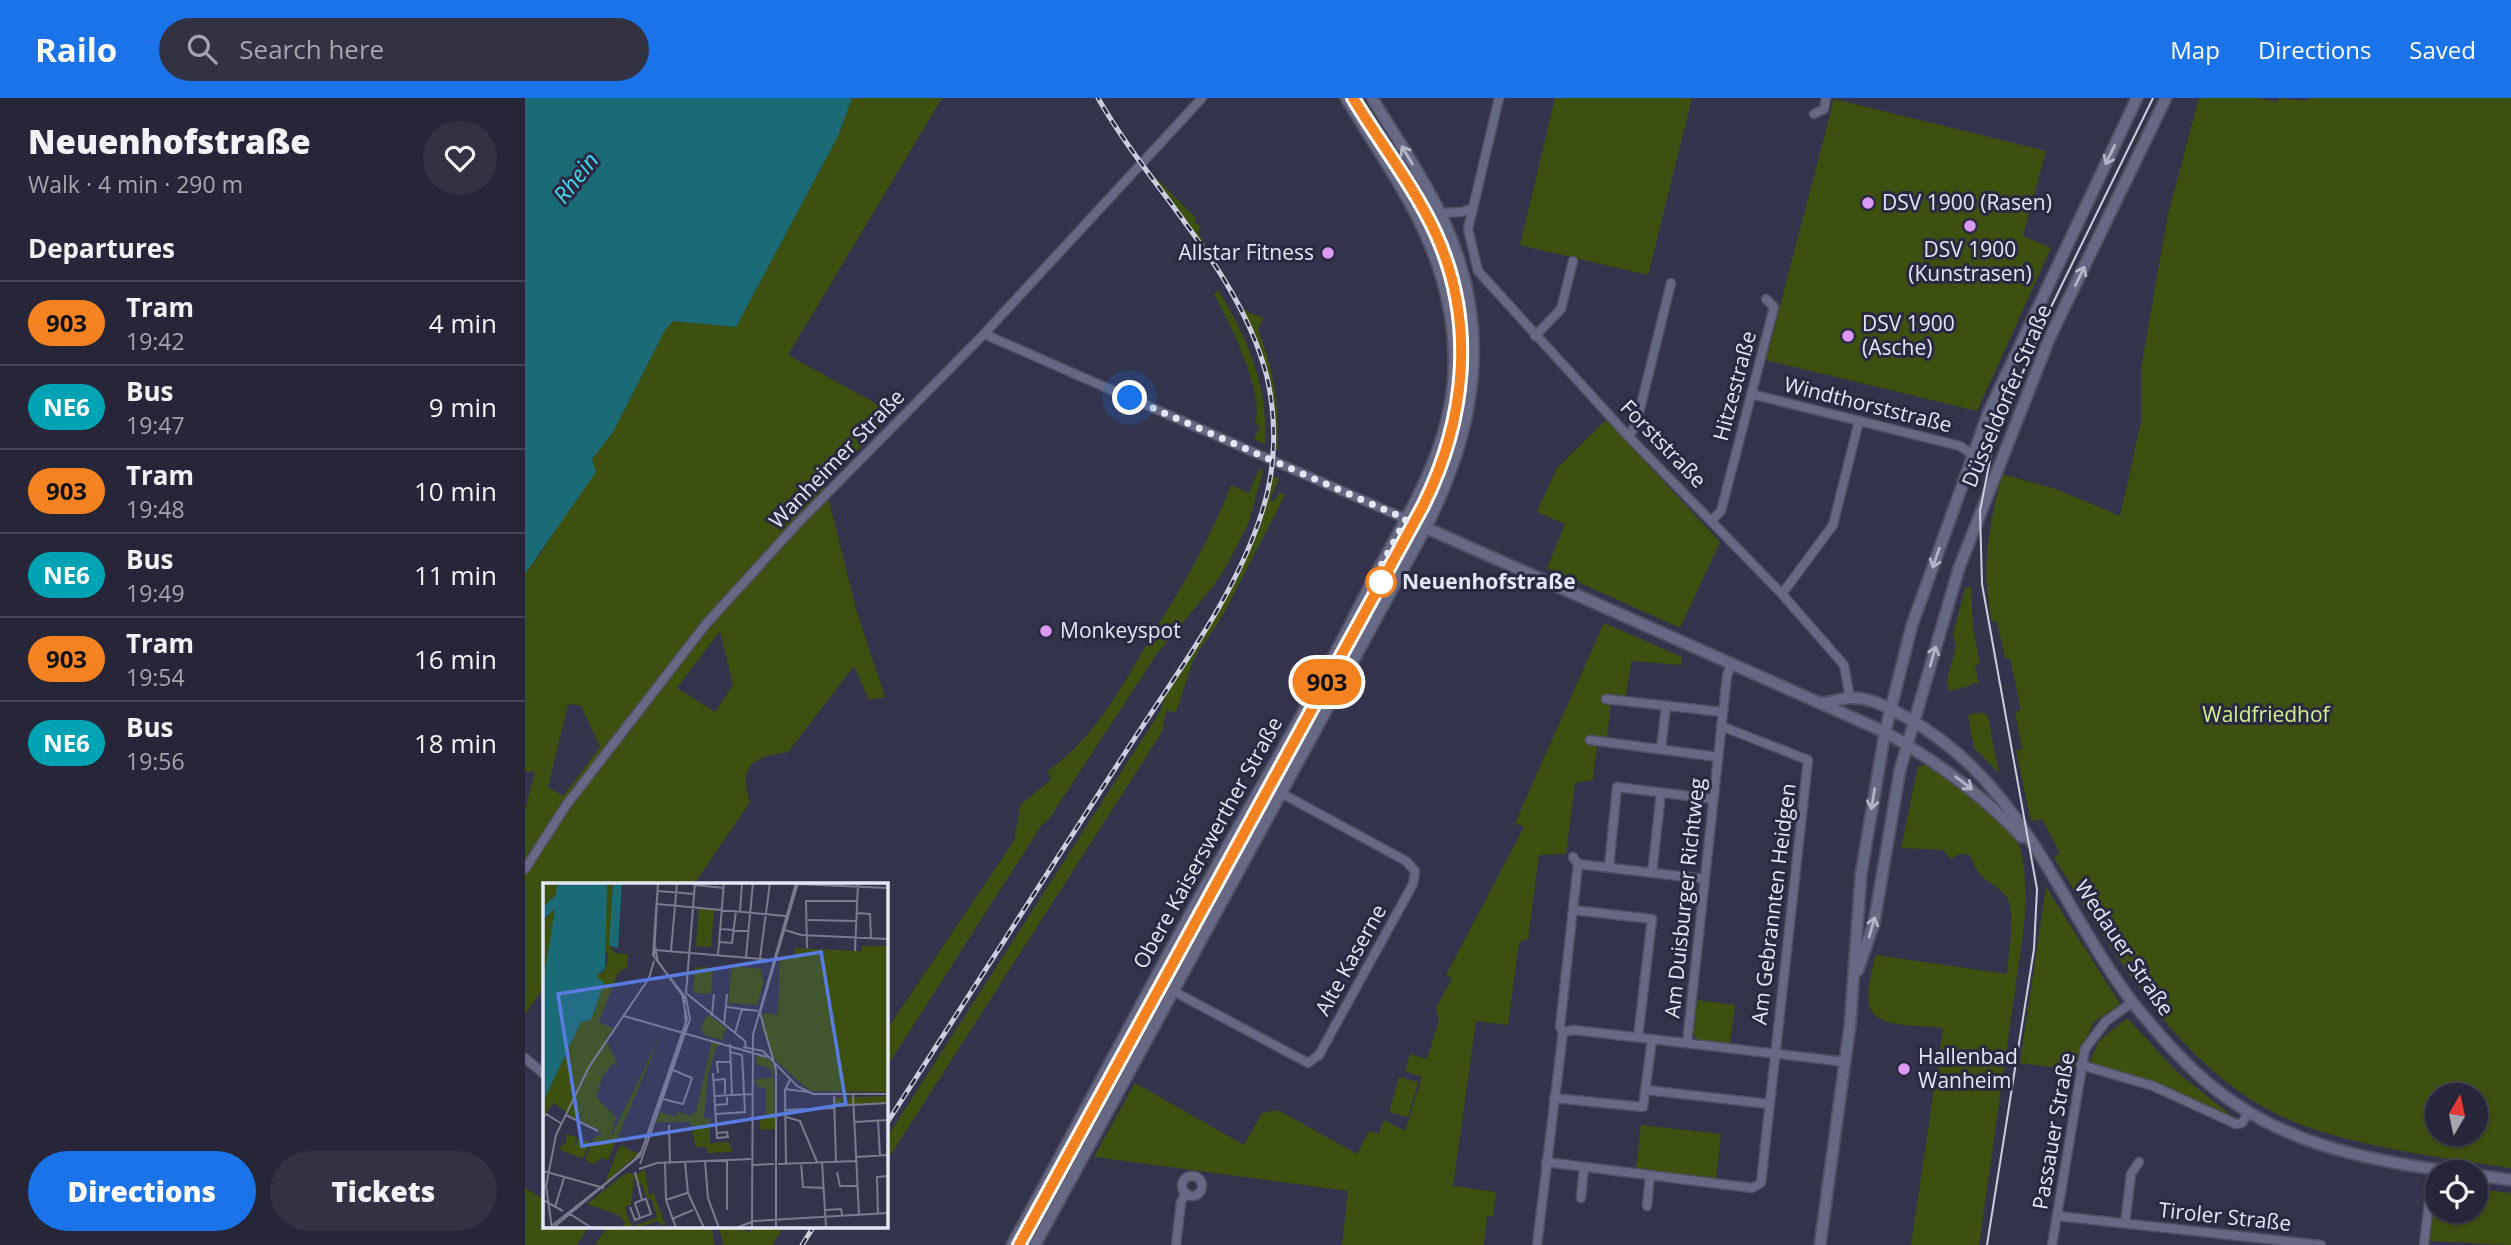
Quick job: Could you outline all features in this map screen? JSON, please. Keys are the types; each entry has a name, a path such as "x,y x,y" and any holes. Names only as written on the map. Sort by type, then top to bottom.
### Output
{"street":[{"name":"Wanheimer Straße","path":"525,869 567,804 706,624 796,525 984,334 1202,98"},
{"name":"Obere Kaiserswerther Straße","path":"1012,1245 1434,464 1452,395 1454,358 1452,324 1436,253 1423,225 1346,98"},
{"path":"1373,98 1441,214 1472,208"},
{"name":"Forststraße","path":"1499,98 1472,208 1468,242 1478,271 1535,336 1781,594 1844,665 1850,698"},
{"path":"1814,114 1824,109 1826,98"},
{"name":"Düsseldorfer Straße","path":"1855,979 1874,923 1907,745 1959,568 2050,337 2166,98"},
{"name":"Düsseldorfer Straße","path":"1855,979 1861,875 1885,732 1912,625 1973,455 2018,346 2135,99"},
{"name":"Obere Kaiserswerther Straße","path":"1035,1245 1425,529 1452,473 1464,435 1475,363 1465,276 1441,214"},
{"path":"1535,336 1562,309 1573,261"},
{"path":"1629,436 1640,409 1671,283"},
{"name":"Hitzestraße","path":"1711,521 1721,511 1774,307 1766,299"},
{"path":"984,334 1824,703 1907,745"},
{"name":"Windthorststraße","path":"1751,394 1960,446 1973,455"},
{"path":"1781,594 1833,525 1859,421"},
{"name":"Am Duisburger Richtweg","path":"1687,1043 1721,726 1731,664"},
{"path":"1824,703 1850,698 1875,701 1890,708"},
{"path":"1847,715 1850,698"},
{"path":"1606,699 1723,712"},
{"path":"1661,749 1666,706"},
{"name":"Wedauer Straße","path":"1890,708 1950,745 1979,771 2007,804 2133,1002 2202,1079 2248,1112 2322,1148 2366,1160 2425,1169"},
{"name":"Am Gebrannten Heidgen","path":"1546,1162 1758,1186 1762,1181 1808,760 1721,726"},
{"name":"Am Duisburger Richtweg","path":"1590,740 1718,757"},
{"name":"Wedauer Straße","path":"1907,745 1979,794 2038,854"},
{"path":"1609,867 1617,787 1713,799"},
{"name":"Alte Kaserne","path":"1173,991 1308,1063 1319,1055 1413,884 1415,871 1412,866 1281,793"},
{"path":"1652,873 1661,793"},
{"path":"1537,1245 1563,1032 1560,1027 1576,861 1704,879"},
{"path":"1573,910 1652,919 1638,1037"},
{"path":"1820,1245 1855,979"},
{"name":"Passauer Straße","path":"2052,1245 2081,1065 2094,1033 2133,1002"},
{"path":"1563,1032 1569,1030 1638,1037 1846,1062"},
{"path":"1554,1098 1640,1108 1644,1102 1652,1039"},
{"path":"525,1058 543,1073"},
{"path":"2081,1065 2153,1086 2236,1124 2242,1123 2248,1112"},
{"path":"1646,1090 1769,1104"},
{"name":"Tiroler Straße","path":"2125,1223 2131,1174 2139,1162"},
{"path":"1581,1198 1584,1167"},
{"path":"1647,1206 1650,1175"},
{"path":"2488,1177 2511,1180"},
{"path":"1176,1245 1181,1202 1186,1193"},
{"name":"Tiroler Straße","path":"2057,1216 2321,1245"},
{"path":"2427,1223 2424,1245 2431,1245"}],"green space":[{"path":"852,98 942,98 788,355 893,413 825,485 856,609 885,697 869,700 854,666 788,752 766,756 752,764 746,778 750,802 695,883 543,883 543,988 525,1014 525,810 535,772 525,771 525,574 542,551 592,459 613,432 672,321 736,327 838,136","holes":["720,631 733,685 715,712 677,688","568,704 581,706 600,747 563,796 548,787"]},
{"path":"1555,98 1692,98 1648,275 1520,245"},
{"name":"Waldfriedhof","path":"2199,98 2257,98 2277,102 2279,98 2308,101 2309,98 2511,98 2511,1168 2488,1165 2488,1160 2456,1160 2387,1148 2313,1129 2268,1110 2229,1084 2193,1052 2161,1017 2105,938 2054,858 2060,853 2042,819 2031,821 2016,751 2022,749 2015,712 2021,710 2010,658 2005,658 1997,621 1992,622 1988,602 1986,565 1997,494 2002,474 2056,489 2120,516 2141,422 2141,368 2168,214"},
{"path":"1834,99 2046,151 2023,236 2051,248 1977,411 1766,360"},
{"path":"1148,170 1196,218 1194,223 1201,226 1198,233 1221,273 1188,223 1157,186"},
{"path":"1218,290 1247,345 1260,383 1265,444 1254,439 1260,426 1255,423 1257,411 1251,378 1214,295"},
{"path":"1234,296 1248,312 1263,318 1258,330 1274,388 1278,450 1274,448 1274,418 1263,360"},
{"path":"1606,420 1720,542 1680,628 1547,568 1565,524 1537,512 1557,468"},
{"path":"1259,469 1263,471 1248,524 1227,565 1214,585 1156,655 1049,819 1041,826 887,1066 887,1030 1014,841 1021,804 1051,780 1048,771 1081,742 1108,708 1196,560 1231,485 1249,493"},
{"path":"1272,476 1279,478 1270,500 1275,501 1279,493 1285,495 1223,615 1194,658 1176,712 1166,711 1162,732 887,1160 887,1137 1161,710 1164,699 1214,619 1243,564 1265,506"},
{"path":"1966,586 1971,587 1973,627 1980,664 1975,666 1979,684 1972,683 1949,691 1947,680 1956,647 1953,634"},
{"path":"1604,623 1682,657 1681,665 1631,661 1626,696 1611,702 1607,738 1597,745 1593,780 1575,783 1566,854 1539,855 1528,939 1519,942 1508,1025 1476,1021 1453,1186 1496,1192 1493,1216 1487,1216 1484,1245 1342,1245 1348,1191 1094,1157 1135,1083 1244,1145 1262,1113 1278,1110 1357,1154 1369,1131 1379,1134 1384,1120 1405,1131 1422,1077 1405,1071 1410,1054 1427,1059 1439,1020 1436,1008 1452,978 1446,975 1524,827 1515,823"},
{"path":"1984,712 1988,717 1999,773 1974,748 1968,715"},
{"path":"1928,764 1996,816 2019,844 2024,867 2024,926 1979,1245 1911,1245 1943,1028 1900,1025 1880,1019 1873,1013 1868,998 1875,955 2007,974 2011,911 2006,896 1982,877 1970,855 1959,854 1951,859 1943,850 1901,848 1918,767"},
{"path":"2046,887 2120,1004 2093,1023 2074,1070 2020,1063"},
{"path":"1697,1000 1735,1005 1730,1043 1696,1039 1693,1033"},
{"path":"2127,1018 2177,1072 2237,1120 2089,1064 2099,1041"},
{"path":"1399,1077 1418,1082 1408,1117 1389,1112"},
{"path":"1641,1125 1721,1134 1716,1179 1636,1169"},
{"path":"525,1188 543,1199 543,1228 588,1228 577,1245 525,1245"},
{"path":"2488,1190 2511,1193 2511,1245 2430,1241 2432,1223 2488,1223"},
{"path":"607,1228 711,1228 715,1245 595,1245"},
{"path":"719,1228 742,1228 749,1233 753,1228 783,1228 772,1245 724,1245"}],"water":[{"name":"Rhein","path":"525,98 852,98 838,136 736,327 673,321 665,330 613,432 592,459 596,472 525,574"}],"tram line":[{"path":"1019,1245 1423,506 1450,437 1461,366 1460,330 1455,294 1445,259 1422,208 1353,98"},
{"name":"903","path":"1019,1245 1423,506 1450,441 1458,410 1462,355 1460,325 1448,269 1441,246 1423,209 1353,98"},
{"path":"1987,1245 2034,949 2037,889 1982,584 1980,511 1994,439 2051,307 2153,98"}],"railway":[{"path":"887,1123 1202,635 1236,575 1267,496 1274,428 1267,377 1254,338 1237,301 1216,266 1119,132 1098,98"},
{"path":"802,1245 813,1228"}],"place":[{"name":"DSV 1900 (Rasen)","path":"1868,203"},
{"name":"DSV 1900 (Kunstrasen)","path":"1970,226"},
{"name":"Allstar Fitness","path":"1328,253"},
{"name":"DSV 1900 (Asche)","path":"1848,336"},
{"name":"Neuenhofstraße","path":"1381,582"},
{"name":"Monkeyspot","path":"1046,631"},
{"name":"Hallenbad Wanheim","path":"1904,1069"}],"route":[{"path":"1130,398 1406,519 1375,577 1381,582"}]}
